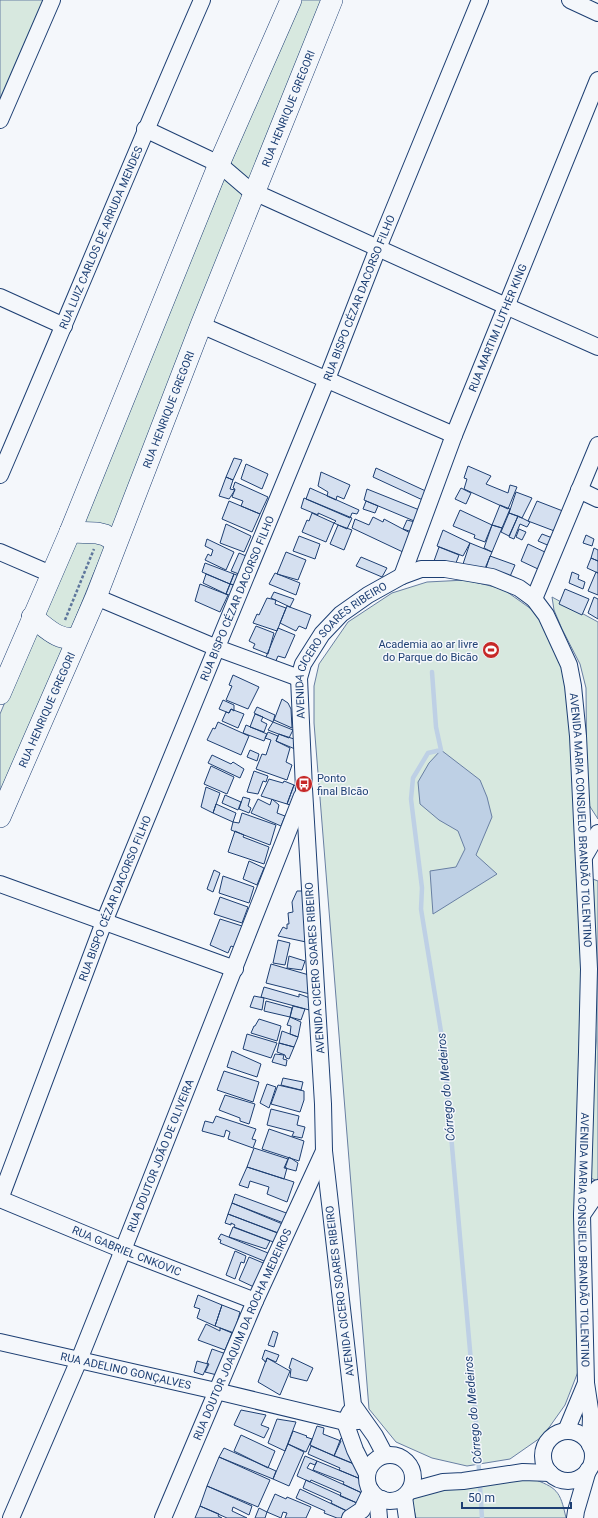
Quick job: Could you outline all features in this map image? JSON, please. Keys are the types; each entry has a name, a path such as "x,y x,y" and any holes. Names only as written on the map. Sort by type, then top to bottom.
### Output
{"main road":[{"path":"0,694 32,616 70,532 219,164 291,0"},
{"name":"RUA HENRIQUE GREGORI","path":"0,817 96,596 201,325 332,0"},
{"path":"70,532 97,533 105,535 116,542"},
{"path":"32,616 58,636 68,639 77,638"}],"street":[{"path":"0,120 52,0"},
{"name":"RUA LUIZ CARLOS DE ARRUDA MENDES","path":"0,475 64,326 145,129 202,0"},
{"name":"RUA BISPO CÉZAR DACORSO FILHO","path":"0,1199 104,922 327,379 378,248 480,0"},
{"path":"570,0 598,13"},
{"name":"RUA MARTIM LUTHER KING","path":"402,576 454,435 598,80"},
{"path":"145,129 219,164 247,188 254,192 598,347"},
{"path":"0,298 64,326"},
{"path":"201,325 454,435"},
{"path":"534,599 598,445"},
{"path":"579,490 598,499"},
{"path":"0,552 51,574"},
{"name":"AVENIDA MARIA CONSUELO BRANDÃO TOLENTINO","path":"402,576 421,569 453,570 492,578 519,588 534,599 546,615 569,665 573,686 578,736 588,969 588,1052 582,1215 592,1296 586,1383 591,1416 590,1446"},
{"name":"AVENIDA CICERO SOARES RIBEIRO","path":"353,1405 324,1151 323,1096 304,791 299,678 303,664 322,634 341,614 368,595 402,576"},
{"path":"96,596 217,648 299,678"},
{"name":"RUA DOUTOR JOÃO DE OLIVEIRA","path":"11,1518 79,1360 235,969 304,791"},
{"path":"584,857 598,833"},
{"path":"0,884 235,969"},
{"name":"RUA DOUTOR JOAQUIM DA ROCHA MEDEIROS","path":"163,1518 255,1301 324,1151"},
{"path":"582,1215 593,1199 598,1188"},
{"name":"RUA GABRIEL CNKOVIC","path":"0,1199 123,1250 255,1301"},
{"name":"RUA ADELINO GONÇALVES","path":"0,1342 345,1422"},
{"path":"566,1431 586,1383"},
{"path":"353,1405 375,1436 385,1455"},
{"path":"353,1405 345,1422 355,1450 368,1474"},
{"path":"345,1422 358,1421 362,1419"},
{"path":"576,1515 593,1455 590,1446 584,1438 576,1432 566,1431 556,1434 548,1440 544,1449 543,1459 550,1473 561,1480 570,1481 579,1478 588,1470"},
{"path":"523,1472 544,1449"},
{"path":"377,1504 369,1487 368,1474 370,1467 375,1460 385,1455 401,1457 410,1466 414,1478 407,1494 407,1518"},
{"path":"412,1470 443,1482"},
{"path":"350,1518 362,1510 386,1500 397,1500 407,1494 443,1482 463,1481 523,1472 550,1473"},
{"path":"566,1480 576,1515"},
{"path":"0,1513 11,1518"}],"shaded area":[{"path":"0,0 44,0 0,102"},
{"path":"299,0 339,0 93,575 0,805 0,714"},
{"path":"466,580 503,589 534,611 549,629 565,665 575,732 583,1008 581,1364 565,1405 543,1436 510,1459 467,1466 432,1458 396,1442 369,1409 314,723 314,686 319,664 348,622 392,593 427,582"},
{"path":"552,597 598,622 598,819 587,802 586,688 580,664 554,610"},
{"path":"590,878 598,881 597,1181 589,1177 596,1041"},
{"path":"531,1478 556,1491 562,1501 566,1518 416,1518 411,1498 442,1490"}],"water":[{"path":"441,750 480,780 487,797 492,817 476,855 497,874 433,914 430,871 456,867 465,849 458,831 439,820 420,804 418,782 429,763"}],"building":[{"path":"234,458 242,460 233,480 226,477"},
{"path":"246,464 268,474 262,489 241,479"},
{"path":"468,466 491,476 486,484 508,493 510,485 517,487 508,509 464,489 467,479 464,478"},
{"path":"376,468 430,493 427,502 373,477"},
{"path":"321,472 350,485 344,499 337,496 336,500 327,496 328,492 318,486"},
{"path":"226,477 233,480 230,489 235,490 229,499 219,496"},
{"path":"235,482 268,497 260,514 241,506 243,501 232,497 235,489 233,488"},
{"path":"310,488 359,510 357,514 352,513 350,518 306,499"},
{"path":"461,488 471,493 466,504 455,499"},
{"path":"367,489 422,511 419,523 364,500"},
{"path":"516,492 532,498 522,518 509,513"},
{"path":"304,498 352,518 347,529 334,523 336,521 318,513 318,515 301,508"},
{"path":"229,501 260,514 252,532 222,519"},
{"path":"366,501 378,506 375,513 363,509"},
{"path":"537,501 568,513 557,532 528,521"},
{"path":"500,505 510,509 502,528 492,525"},
{"path":"460,510 492,525 485,542 474,538 475,535 453,526"},
{"path":"312,513 334,523 326,542 302,532"},
{"path":"509,513 518,516 509,536 501,532"},
{"path":"518,516 530,522 527,527 520,524 514,539 509,537"},
{"path":"373,517 383,522 384,519 414,535 405,553 352,528 355,519 369,525"},
{"path":"407,520 419,523 415,533 403,529"},
{"path":"226,524 251,536 244,552 220,543"},
{"path":"338,525 352,530 344,550 330,544"},
{"path":"492,525 502,528 492,552 484,548"},
{"path":"519,529 526,532 522,540 516,537"},
{"path":"443,530 470,543 463,556 437,546"},
{"path":"542,534 555,539 552,547 538,541"},
{"path":"586,535 594,539 592,546 583,543"},
{"path":"299,536 320,544 315,559 293,551"},
{"path":"207,539 234,552 226,570 205,560 208,554 211,556 213,550 205,546"},
{"path":"470,543 492,552 483,573 461,570"},
{"path":"528,544 547,553 538,569 521,561"},
{"path":"439,547 459,555 454,568 434,561"},
{"path":"594,548 598,550 598,561 591,558"},
{"path":"286,552 306,560 298,580 277,574"},
{"path":"239,553 251,558 244,576 231,571"},
{"path":"490,556 515,565 508,581 484,574"},
{"path":"361,557 387,568 382,577 356,566"},
{"path":"591,558 598,561 598,573 587,568"},
{"path":"205,563 234,574 230,584 202,572"},
{"path":"572,572 579,575 578,579 585,582 583,589 569,583"},
{"path":"596,572 598,573 598,595 588,591"},
{"path":"275,573 300,583 296,595 269,584"},
{"path":"206,574 230,584 226,594 203,583"},
{"path":"234,574 244,578 240,586 230,584"},
{"path":"200,584 228,595 220,612 195,601"},
{"path":"230,584 240,587 236,597 226,594"},
{"path":"565,589 589,599 582,615 559,604"},
{"path":"274,592 294,599 290,607 271,598"},
{"path":"594,597 598,599 598,619 588,613"},
{"path":"267,598 276,600 275,604 286,608 277,631 253,623 257,614 259,615"},
{"path":"287,606 311,615 306,629 299,626 296,631 280,623"},
{"path":"256,626 274,633 268,654 253,648 255,644 249,641"},
{"path":"278,628 295,635 285,658 278,656 275,663 266,657"},
{"path":"233,675 259,687 248,709 226,700 232,686 229,685"},
{"path":"282,699 288,703 291,709 292,728 274,720"},
{"path":"223,700 234,705 234,711 231,709 229,713 219,709"},
{"path":"257,707 275,715 273,722 254,713"},
{"path":"231,709 244,714 238,728 222,721 226,712 229,713"},
{"path":"255,714 263,717 261,721 267,724 264,732 250,727"},
{"path":"218,722 249,736 241,755 207,740"},
{"path":"273,722 293,730 289,738 268,730"},
{"path":"246,725 267,734 264,741 243,733"},
{"path":"268,732 278,736 276,741 290,748 286,762 292,765 287,780 256,769 262,754 266,755 271,740 265,738"},
{"path":"279,734 294,739 295,749 276,741"},
{"path":"250,750 259,754 257,761 247,757"},
{"path":"212,755 231,764 233,762 244,769 240,778 208,763"},
{"path":"211,766 234,777 227,794 204,784"},
{"path":"254,771 268,776 266,782 263,781 258,794 247,792"},
{"path":"269,779 283,783 284,781 294,785 287,804 261,796"},
{"path":"294,785 302,789 296,807 287,804"},
{"path":"206,787 220,793 213,813 201,807"},
{"path":"225,795 241,802 238,810 222,803"},
{"path":"243,797 250,799 248,806 251,808 249,813 239,809"},
{"path":"258,799 270,805 272,799 279,805 277,813 285,816 281,826 251,813"},
{"path":"216,804 236,813 233,822 213,813"},
{"path":"242,813 276,825 270,845 231,830 233,822 239,823"},
{"path":"235,831 244,835 243,837 269,847 264,864 228,852"},
{"path":"249,861 264,868 257,885 243,879"},
{"path":"214,870 220,873 213,892 207,889"},
{"path":"223,876 254,887 249,903 219,893"},
{"path":"297,891 305,891 306,942 278,936 283,927 287,929 287,924 289,924 288,913 293,912 292,902"},
{"path":"220,897 248,907 242,923 214,914"},
{"path":"220,919 242,926 236,948 231,946 228,953 210,945"},
{"path":"278,940 290,943 285,965 273,963"},
{"path":"289,956 305,961 302,970 287,968"},
{"path":"271,964 309,975 310,994 266,983"},
{"path":"264,987 299,997 299,994 310,998 313,1011 261,997"},
{"path":"254,996 264,998 262,1010 250,1007"},
{"path":"266,1001 292,1008 290,1017 264,1011"},
{"path":"293,1006 305,1009 301,1020 290,1017"},
{"path":"290,1017 301,1022 298,1037 290,1034 291,1026 287,1025"},
{"path":"259,1019 281,1026 277,1041 251,1033"},
{"path":"282,1031 298,1037 294,1047 279,1043"},
{"path":"247,1034 277,1043 271,1058 243,1049"},
{"path":"279,1043 294,1047 289,1059 286,1058 285,1055 277,1052"},
{"path":"232,1051 261,1064 257,1077 227,1067"},
{"path":"275,1054 284,1055 283,1059 287,1060 286,1066 272,1062"},
{"path":"224,1071 259,1082 253,1102 217,1090"},
{"path":"283,1078 303,1082 301,1090 281,1085"},
{"path":"267,1084 276,1087 269,1108 260,1103"},
{"path":"278,1085 304,1091 304,1100 300,1112 271,1104"},
{"path":"225,1095 255,1104 249,1124 240,1121 240,1118 219,1110"},
{"path":"271,1109 299,1116 297,1125 305,1127 302,1138 292,1136 294,1132 267,1125"},
{"path":"216,1116 256,1129 252,1139 256,1140 253,1148 228,1139 230,1132 226,1130 224,1137 202,1131 205,1121 213,1123"},
{"path":"269,1129 304,1141 299,1161 262,1149"},
{"path":"254,1148 288,1159 284,1168 287,1168 284,1179 247,1167"},
{"path":"289,1157 298,1163 296,1171 285,1168"},
{"path":"247,1167 294,1182 287,1202 267,1194 269,1187 250,1181 248,1188 239,1185"},
{"path":"235,1194 289,1214 286,1224 232,1203"},
{"path":"232,1203 285,1225 281,1234 228,1214"},
{"path":"228,1214 280,1234 276,1243 234,1227 235,1225 231,1223 231,1225 225,1223"},
{"path":"233,1227 270,1241 266,1249 229,1237"},
{"path":"221,1234 273,1255 269,1263 220,1243 221,1240 218,1239"},
{"path":"235,1251 246,1256 244,1263 241,1262 235,1279 226,1275"},
{"path":"249,1257 268,1265 254,1287 239,1280"},
{"path":"198,1295 222,1305 215,1326 197,1318 200,1309 194,1307"},
{"path":"222,1305 240,1312 234,1333 215,1326"},
{"path":"206,1324 220,1331 220,1328 232,1333 225,1350 198,1340"},
{"path":"273,1331 278,1333 274,1347 268,1345"},
{"path":"212,1349 229,1355 221,1376 205,1372 209,1364 207,1363"},
{"path":"265,1350 279,1355 276,1362 267,1358 266,1362 262,1359"},
{"path":"267,1358 290,1371 280,1395 258,1382"},
{"path":"292,1358 313,1368 307,1381 290,1377 291,1369 289,1368"},
{"path":"197,1361 208,1364 203,1375 194,1372"},
{"path":"241,1410 266,1415 261,1425 269,1428 264,1438 234,1425"},
{"path":"277,1419 296,1422 285,1451 268,1443"},
{"path":"317,1426 324,1428 323,1434 341,1441 334,1456 310,1445"},
{"path":"293,1431 312,1439 306,1452 288,1444"},
{"path":"241,1435 275,1451 268,1468 234,1451"},
{"path":"341,1438 344,1441 359,1466 334,1456"},
{"path":"288,1444 304,1452 289,1486 273,1479"},
{"path":"311,1446 359,1466 363,1480 339,1470 340,1468 308,1454"},
{"path":"224,1448 276,1471 273,1479 219,1457"},
{"path":"305,1456 317,1461 315,1465 310,1463 307,1468 362,1493 357,1503 340,1496 341,1493 311,1480 310,1482 297,1476"},
{"path":"219,1457 270,1480 258,1507 207,1486"},
{"path":"317,1461 363,1480 362,1493 343,1484 344,1482 313,1470"},
{"path":"306,1480 357,1503 349,1512 331,1503 332,1501 303,1488"},
{"path":"207,1486 252,1506 249,1515 233,1507 232,1511 247,1518 227,1518 200,1506"},
{"path":"300,1489 349,1512 343,1518 337,1518 324,1513 325,1511 296,1498"},
{"path":"275,1494 286,1499 287,1497 311,1507 306,1518 285,1518 287,1513 283,1512 281,1518 267,1512"},
{"path":"200,1506 219,1514 218,1516 222,1518 195,1518"},
{"path":"259,1508 267,1512 265,1518 255,1518"}],"waterway":[{"name":"Córrego do Medeiros","path":"432,672 436,727 441,750 428,753 413,778 411,799 422,888 421,909 443,1044 475,1407 482,1518"}],"place":[{"name":"Academia ao ar livre do Parque do Bicão","path":"491,650"},
{"name":"Ponto final BIcão","path":"304,784"}]}
